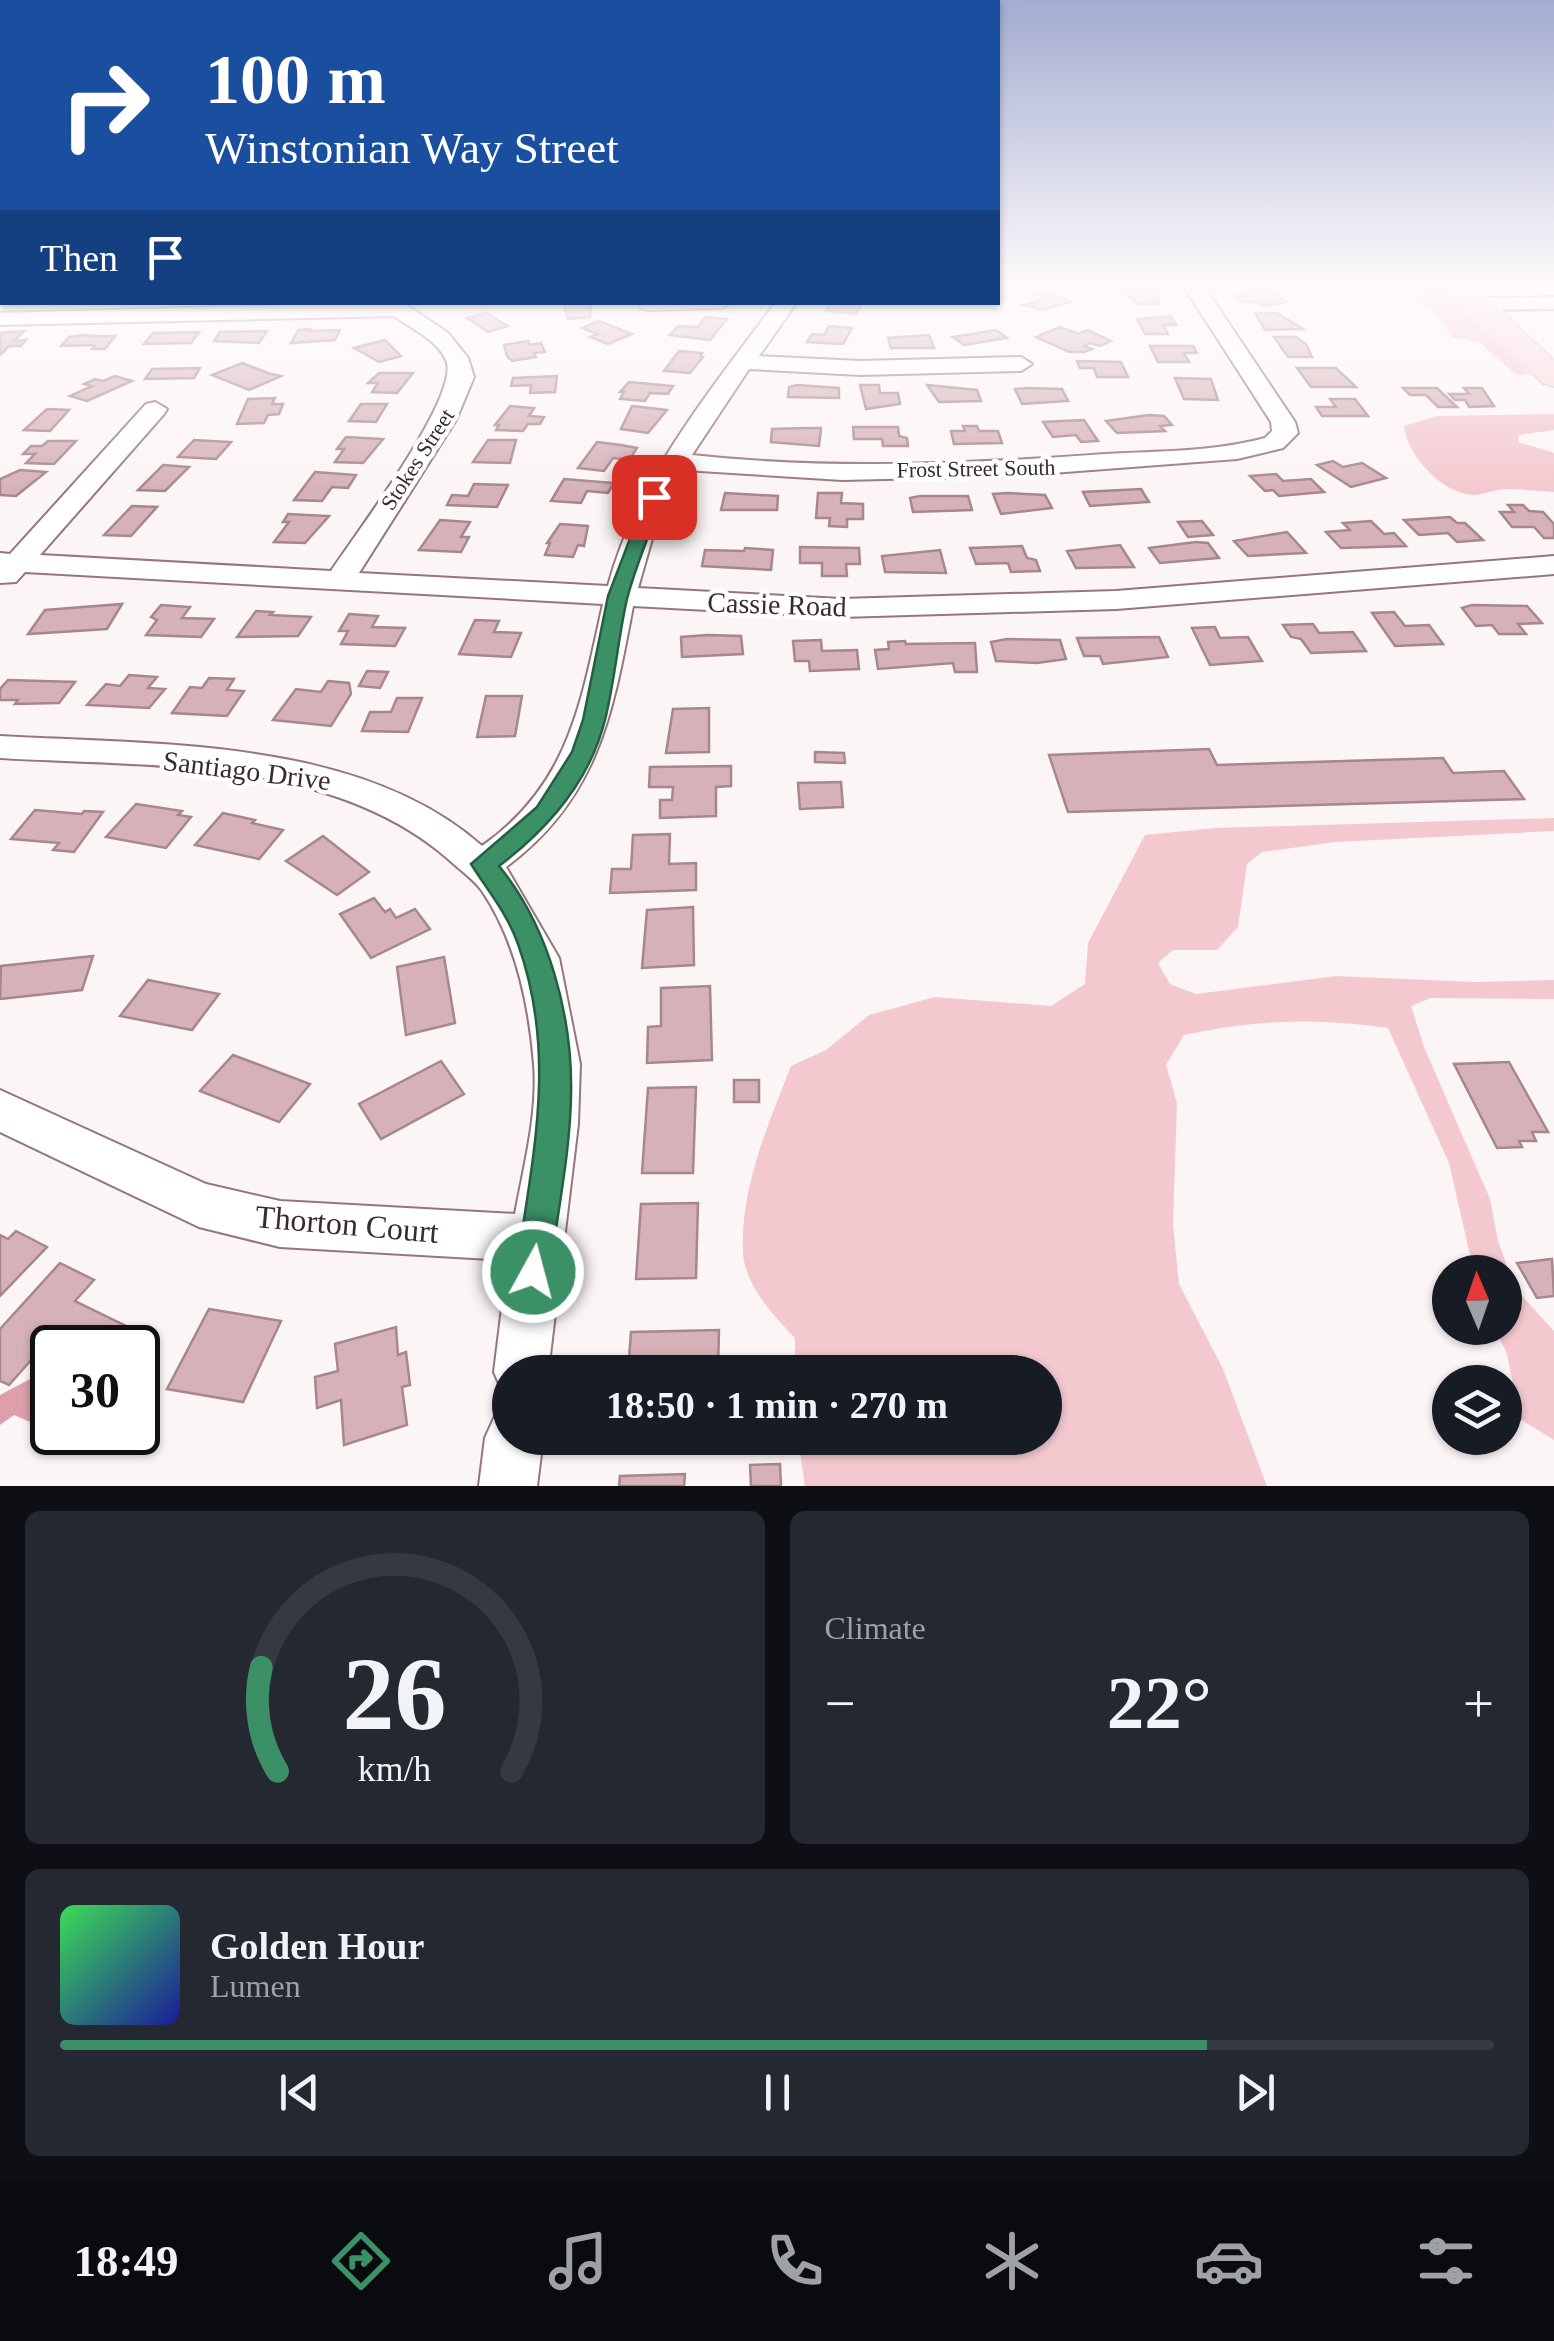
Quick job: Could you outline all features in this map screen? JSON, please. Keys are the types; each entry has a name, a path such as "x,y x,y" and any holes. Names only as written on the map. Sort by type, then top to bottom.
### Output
{"main road":[{"path":"1527,351 1554,377"}],"street":[{"name":"Stokes Street","path":"339,581 444,420 462,377 458,358 452,351"},
{"path":"484,864 528,832 545,813 583,752 594,720 618,596 649,510 676,460 752,351"},
{"name":"Frost Street South","path":"676,460 753,468 1010,468 1181,457 1274,443 1286,434 1283,422 1237,351"},
{"path":"746,362 860,368 1021,364"},
{"path":"6,569 154,408"},
{"name":"Cassie Road","path":"6,569 339,581 840,608 996,606 1257,591 1554,565"},
{"name":"Santiago Drive","path":"0,747 243,764 340,781 418,816 447,833 484,864 508,895 532,944 553,1035 556,1097 523,1355"},
{"name":"Thorton Court","path":"0,1110 169,1193 216,1208 316,1228 536,1238"},
{"path":"508,1486 512,1455"}],"shaded area":[{"path":"1489,351 1507,351 1531,375 1515,374"},
{"path":"1554,414 1554,430 1519,435 1518,442 1554,453 1554,492 1506,489 1474,495 1450,488 1419,460 1404,426 1437,416"},
{"path":"1554,818 1554,831 1335,842 1262,852 1247,864 1238,927 1217,950 1173,950 1158,963 1170,984 1196,994 1336,976 1476,982 1554,980 1554,999 1431,998 1411,1006 1424,1047 1490,1199 1503,1255 1470,1255 1449,1163 1388,1028 1311,1021 1260,1023 1184,1035 1166,1065 1177,1103 1173,1224 1179,1284 1223,1369 1267,1486 805,1486 800,1455 1062,1455 1062,1355 795,1355 795,1338 755,1289 743,1253 751,1181 791,1066 826,1050 869,1015 935,997 1051,1006 1085,984 1088,943 1145,835 1215,828"},
{"path":"1522,1296 1554,1331 1554,1440 1522,1420 1522,1365 1509,1365 1503,1345 1522,1345"},
{"path":"30,1379 30,1422 14,1415 0,1425 0,1395"}],"building":[{"path":"360,351 396,351 401,356 379,362"},
{"path":"506,351 545,352 512,361"},
{"path":"679,351 702,353 690,373 664,371"},
{"path":"1153,351 1197,353 1184,353 1189,362 1158,362"},
{"path":"1284,351 1309,351 1312,357 1288,357"},
{"path":"1077,361 1121,362 1128,377 1097,377 1094,368 1080,368"},
{"path":"242,363 281,376 249,390 212,375"},
{"path":"200,368 194,378 145,379 152,369"},
{"path":"1297,368 1336,368 1356,387 1311,387"},
{"path":"379,373 413,373 397,393 372,392 378,383 368,383"},
{"path":"115,376 132,381 87,401 70,396 92,386 84,384 95,379 103,381"},
{"path":"557,376 555,392 530,393 531,385 511,386 513,378"},
{"path":"1175,378 1211,379 1218,400 1184,399"},
{"path":"629,382 673,386 668,394 650,393 645,401 620,399 624,392 620,392"},
{"path":"860,385 879,385 880,393 898,393 900,404 866,409"},
{"path":"927,385 977,390 981,401 939,402"},
{"path":"789,387 839,388 839,398 788,397"},
{"path":"1403,388 1437,388 1457,407 1438,407 1426,395 1410,395"},
{"path":"1464,388 1482,388 1494,406 1469,407 1465,400 1455,400 1449,394 1469,394"},
{"path":"1015,389 1062,389 1068,401 1022,404"},
{"path":"275,398 272,404 283,404 279,414 268,415 264,423 237,424 248,399"},
{"path":"1330,399 1355,399 1368,416 1322,416 1316,407 1336,407"},
{"path":"361,404 387,404 376,422 349,421"},
{"path":"510,406 534,408 529,416 544,417 540,424 528,424 523,431 496,430 499,425 495,425"},
{"path":"632,406 667,410 648,433 621,429"},
{"path":"47,409 69,410 50,431 24,430"},
{"path":"1164,416 1172,425 1160,426 1165,431 1117,433 1106,421"},
{"path":"1084,420 1098,441 1081,442 1076,435 1053,437 1043,422"},
{"path":"963,426 998,431 1002,443 954,444 951,431 965,431"},
{"path":"853,427 898,427 899,436 907,438 908,446 883,446 882,439 854,439"},
{"path":"821,428 819,446 771,442 772,429"},
{"path":"346,437 383,439 363,463 335,462 344,449 337,449"},
{"path":"194,440 231,442 216,459 178,457"},
{"path":"488,440 516,440 510,463 473,462"},
{"path":"48,441 76,441 54,464 26,463 35,454 23,454 31,446 42,446"},
{"path":"597,442 637,448 629,460 613,458 604,471 578,468"},
{"path":"1333,461 1343,467 1362,463 1386,478 1351,487 1317,465"},
{"path":"163,465 189,467 165,491 138,490"},
{"path":"20,470 46,472 16,496 0,495 0,479"},
{"path":"315,472 356,475 348,488 332,487 322,501 294,500"},
{"path":"1276,474 1283,481 1311,479 1324,492 1279,496 1273,490 1265,491 1250,476"},
{"path":"564,479 614,483 608,493 587,491 581,503 551,501"},
{"path":"474,484 508,485 497,507 447,505 452,495 468,496"},
{"path":"1141,489 1149,502 1090,506 1083,492"},
{"path":"725,493 778,496 777,510 721,510"},
{"path":"818,493 842,493 841,503 863,504 863,519 847,519 847,527 829,526 830,518 816,518"},
{"path":"993,494 1045,495 1052,508 1001,514"},
{"path":"968,496 972,510 913,512 910,498"},
{"path":"1508,505 1543,512 1554,524 1554,538 1544,538 1534,527 1512,527 1500,512 1514,512"},
{"path":"132,506 157,507 131,536 104,535"},
{"path":"288,514 329,516 305,543 274,542 289,522 283,522"},
{"path":"1450,517 1465,523 1483,540 1457,542 1448,533 1419,535 1404,520"},
{"path":"440,520 470,522 461,537 469,537 461,552 419,550"},
{"path":"1202,521 1213,535 1188,537 1178,522"},
{"path":"1371,521 1384,534 1394,533 1406,546 1341,548 1326,532 1350,530 1343,523"},
{"path":"560,524 588,526 584,546 578,545 573,557 545,555 547,543"},
{"path":"1287,532 1306,553 1248,556 1234,541"},
{"path":"1208,543 1219,558 1160,563 1149,548"},
{"path":"1120,545 1134,567 1076,568 1067,551"},
{"path":"1022,546 1027,558 1036,560 1040,571 1011,572 1008,563 976,564 970,548"},
{"path":"800,547 859,548 860,564 846,564 847,576 822,576 822,563 800,563"},
{"path":"705,550 773,550 771,570 702,566"},
{"path":"940,550 946,573 885,572 882,556"},
{"path":"122,604 107,629 28,634 45,610"},
{"path":"161,605 190,607 182,618 214,619 201,637 146,635 157,620 151,617"},
{"path":"1527,606 1542,623 1518,624 1526,634 1499,634 1492,625 1476,626 1462,608"},
{"path":"256,611 311,617 298,636 237,637"},
{"path":"1394,612 1405,626 1429,625 1443,644 1395,646 1372,613"},
{"path":"349,614 378,616 372,627 405,628 395,646 341,644 348,631 339,631"},
{"path":"475,620 499,621 494,632 521,633 511,657 459,654"},
{"path":"1313,624 1319,633 1353,632 1366,651 1311,653 1283,625"},
{"path":"1215,627 1220,638 1248,637 1262,661 1210,665 1192,628"},
{"path":"741,636 743,654 682,657 681,637"},
{"path":"1159,637 1168,657 1103,664 1100,656 1084,656 1077,638"},
{"path":"821,640 822,651 857,650 859,669 810,671 809,661 795,661 793,641"},
{"path":"1060,640 1066,659 1037,663 996,661 991,642"},
{"path":"888,642 975,643 977,672 955,672 953,663 878,669 875,650 889,649"},
{"path":"367,671 388,672 380,688 359,686"},
{"path":"129,675 157,677 148,688 165,689 149,708 87,705 106,684 120,686"},
{"path":"209,678 234,679 227,690 244,691 227,716 172,713 190,687 202,688"},
{"path":"8,680 75,682 59,703 15,704 18,700 0,700 0,689"},
{"path":"328,681 349,683 351,694 331,726 273,720 296,689 321,692"},
{"path":"486,696 522,696 515,736 477,737"},
{"path":"397,698 422,698 408,732 362,731 370,712 391,712"},
{"path":"709,708 709,752 666,753 673,709"},
{"path":"1209,749 1217,765 1443,758 1453,773 1504,771 1524,799 1068,812 1049,755"},
{"path":"815,752 844,753 845,763 815,762"},
{"path":"731,766 731,786 716,787 716,816 660,818 660,800 672,800 673,787 649,787 650,767"},
{"path":"841,782 843,807 800,809 798,783"},
{"path":"136,804 182,811 178,815 191,817 166,848 106,837"},
{"path":"35,810 103,812 74,852 53,850 59,843 11,839"},
{"path":"223,813 283,830 259,859 195,845"},
{"path":"670,834 669,864 696,863 696,890 610,893 612,869 631,869 633,835"},
{"path":"323,836 369,872 337,895 286,861"},
{"path":"374,898 396,918 415,909 430,929 371,958 340,914"},
{"path":"693,907 694,965 642,968 647,910"},
{"path":"93,956 82,990 0,999 1,966"},
{"path":"444,957 455,1023 406,1035 397,967"},
{"path":"148,980 219,994 192,1030 120,1016"},
{"path":"710,986 712,1060 647,1063 648,1027 661,1026 661,988"},
{"path":"233,1055 310,1084 279,1122 200,1091"},
{"path":"441,1061 464,1094 381,1139 359,1104"},
{"path":"1509,1062 1548,1132 1532,1132 1536,1141 1519,1141 1522,1147 1497,1148 1454,1064"},
{"path":"734,1080 759,1080 759,1102 734,1102"},
{"path":"696,1087 693,1173 642,1173 648,1088"},
{"path":"698,1203 696,1278 636,1279 641,1204"},
{"path":"16,1231 47,1247 0,1296 0,1235 8,1239"},
{"path":"1552,1259 1554,1296 1537,1298 1522,1272 1522,1262"},
{"path":"60,1263 94,1280 75,1301 124,1325 30,1325 30,1361 9,1385 0,1381 0,1329"},
{"path":"209,1309 281,1321 243,1402 167,1389"},
{"path":"396,1327 398,1355 406,1352 410,1385 402,1387 407,1425 344,1445 341,1400 317,1408 315,1377 338,1371 335,1344"},
{"path":"719,1330 718,1355 629,1355 631,1332"},
{"path":"780,1464 781,1486 751,1486 750,1465"},
{"path":"685,1474 684,1486 619,1486 620,1476"}],"route":[{"path":"533,1272 556,1097 553,1035 532,944 508,895 484,864 528,832 545,813 583,752 594,720 618,596 654,497"}]}
